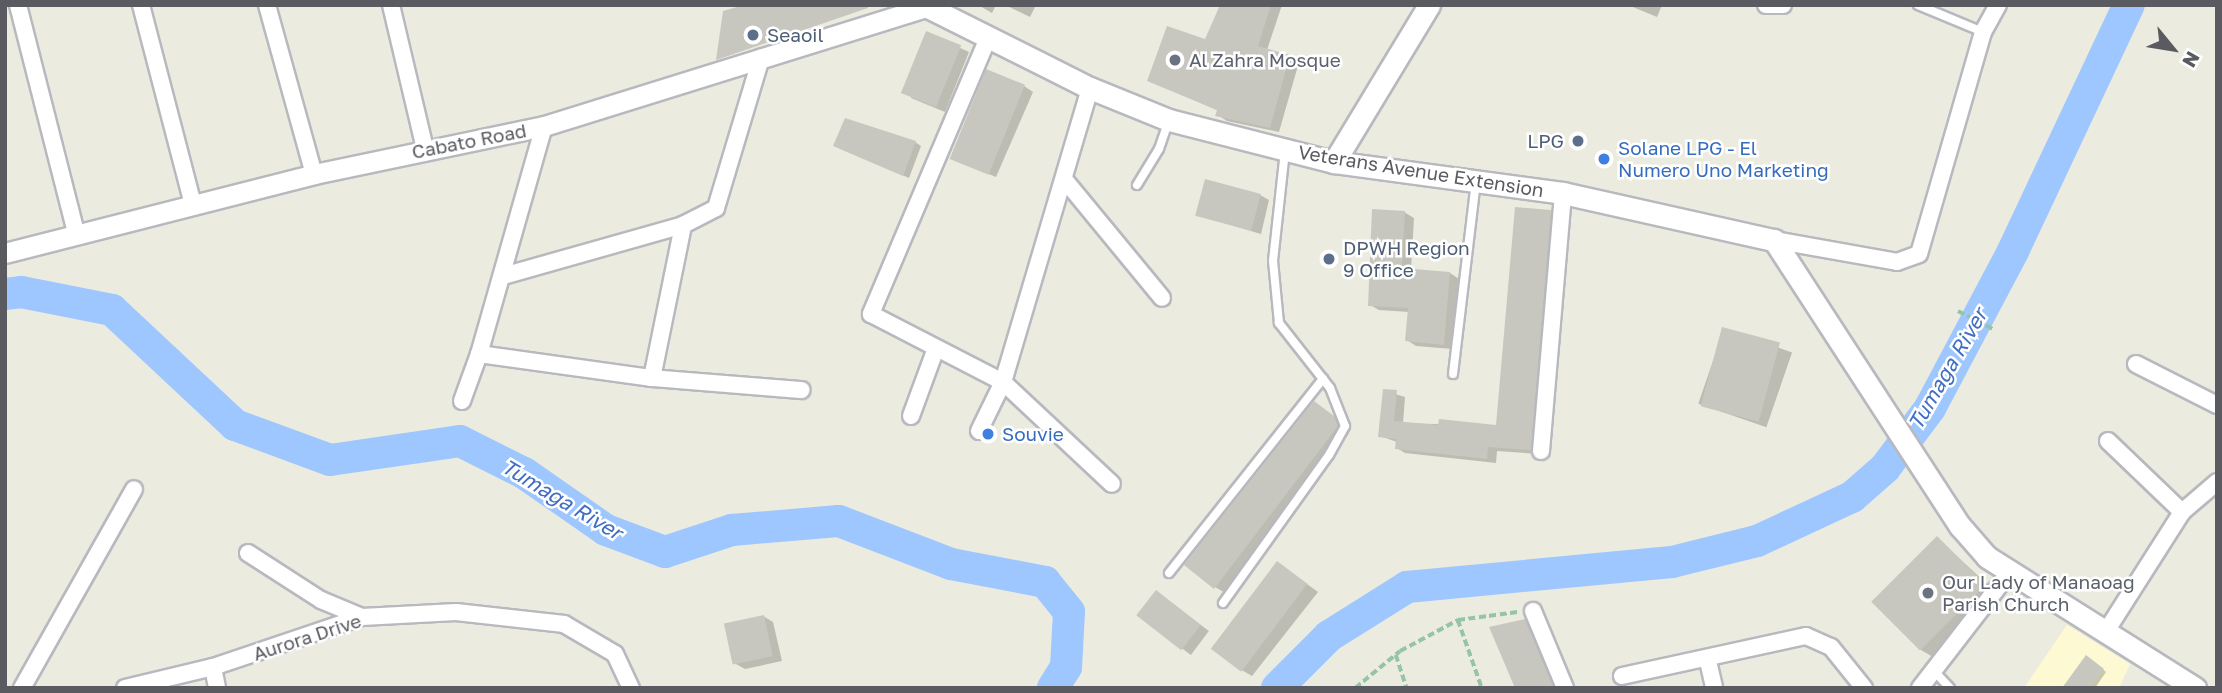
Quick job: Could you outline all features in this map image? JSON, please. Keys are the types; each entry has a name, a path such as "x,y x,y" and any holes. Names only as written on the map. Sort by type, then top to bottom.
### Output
{"main road":[{"path":"1334,162 1429,5"},
{"name":"Veterans Avenue Extension","path":"926,6 1090,88 1170,120 1334,162 1563,194 1773,240"},
{"path":"1773,240 1960,526 2008,574 2195,688"}],"street":[{"path":"18,5 76,233"},
{"path":"141,5 193,205"},
{"path":"267,5 314,174"},
{"path":"391,5 425,149"},
{"path":"1766,5 1783,5"},
{"path":"1773,240 1897,262 1919,254 1983,32 1998,5"},
{"name":"Cabato Road","path":"5,253 314,174 544,126 926,6"},
{"path":"988,38 871,314 1003,382 1112,484"},
{"path":"503,276 683,225 708,215 723,197 761,58"},
{"path":"979,431 1003,382 1090,88"},
{"path":"462,401 503,276 544,126"},
{"path":"1064,179 1162,298"},
{"path":"1541,451 1563,194"},
{"path":"652,378 683,225"},
{"path":"911,416 936,348"},
{"path":"479,354 652,378 802,390"},
{"path":"2136,364 2217,405"},
{"path":"2108,441 2182,512"},
{"path":"2105,632 2182,512 2217,482"},
{"path":"22,688 134,489"},
{"path":"248,553 321,600 362,617"},
{"path":"1920,688 2008,574"},
{"path":"1533,611 1565,688"},
{"name":"Aurora Drive","path":"125,688 213,667 362,617 456,612 564,624 614,654 631,688"},
{"path":"1622,676 1644,681 1708,661 1806,636 1831,647 1864,688"},
{"path":"1708,661 1714,688"},
{"path":"213,667 217,688"}],"lane":[{"path":"1918,5 1983,32"},
{"path":"1137,185 1159,149 1170,120"},
{"path":"1223,603 1343,432 1339,405 1323,379 1279,323 1273,261 1285,150"},
{"path":"1453,374 1476,182"},
{"path":"1169,573 1323,379"},
{"path":"1935,672 1950,688"}],"path":[{"path":"1958,311 1995,330"},
{"path":"1355,688 1396,655 1458,620 1533,611"},
{"path":"1458,620 1482,688"},
{"path":"1396,655 1407,688"}],"shaded area":[{"path":"2067,625 2130,664 2119,688 2024,688"}],"building":[{"name":"Seaoil","path":"744,5 867,5 868,8 716,60 723,11"},
{"path":"1220,5 1271,5 1258,46 1290,55 1270,128 1215,116 1217,110 1147,81 1167,26 1205,39"},
{"path":"926,31 961,45 936,107 901,93"},
{"path":"986,69 1025,85 989,175 950,159"},
{"path":"845,118 916,141 903,176 833,146"},
{"path":"1205,179 1261,194 1251,231 1195,216"},
{"path":"1515,207 1551,210 1531,450 1488,447 1487,459 1395,449 1396,439 1378,437 1383,389 1397,390 1394,421 1438,425 1439,419 1496,425"},
{"path":"1372,209 1405,211 1402,268 1450,272 1444,345 1405,341 1408,308 1368,306"},
{"path":"1722,327 1780,343 1759,422 1701,406"},
{"path":"1314,401 1334,416 1338,426 1214,589 1184,565"},
{"name":"Our Lady of Manaoag Parish Church","path":"1937,536 1986,585 1920,651 1871,602"},
{"path":"1277,561 1307,584 1241,672 1211,649"},
{"path":"1156,590 1201,625 1181,650 1136,615"},
{"path":"764,615 773,656 733,665 724,624"},
{"path":"1525,619 1554,688 1515,688 1489,627"},
{"path":"2086,655 2104,669 2090,688 2062,688"}],"waterway":[{"name":"Tumaga River","path":"1277,688 1329,636 1407,587 1672,562 1757,541 1852,497 1885,468 1930,408 2013,251 2129,5"},
{"name":"Tumaga River","path":"5,294 21,292 112,310 235,425 330,460 460,441 524,473 606,530 665,552 732,530 839,521 951,564 1045,582 1069,612 1066,667 1053,688"}],"place":[{"name":"Seaoil","path":"753,35"},
{"name":"Al Zahra Mosque","path":"1175,60"},
{"name":"LPG","path":"1578,141"},
{"name":"Solane LPG - El Numero Uno Marketing","path":"1604,159"},
{"name":"DPWH Region 9 Office","path":"1329,259"},
{"name":"Souvie","path":"988,434"},
{"name":"Our Lady of Manaoag Parish Church","path":"1928,593"}]}
